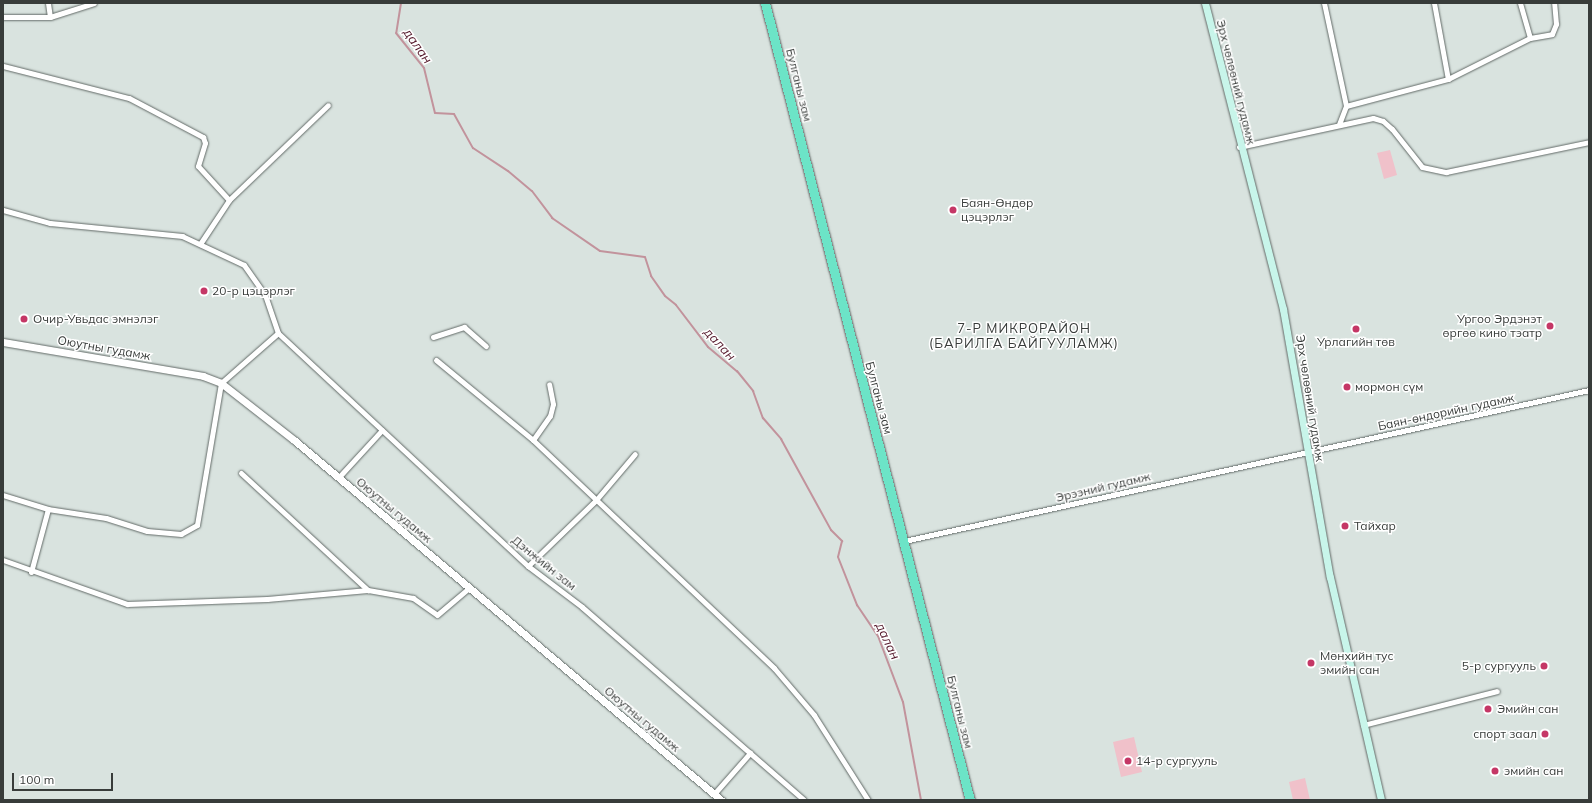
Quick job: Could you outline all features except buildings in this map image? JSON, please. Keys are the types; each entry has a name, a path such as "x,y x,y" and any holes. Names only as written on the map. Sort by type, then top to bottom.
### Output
{"highway":[{"name":"Булганы зам","path":"765,3 970,800"}],"main road":[{"name":"Эрх чөлөөний гудамж","path":"1205,3 1239,147 1283,309 1297,374 1307,452 1363,725 1381,800"}],"street":[{"path":"48,3 50,17"},
{"path":"3,17 50,17 94,3"},
{"path":"1324,3 1346,106 1339,124"},
{"path":"1434,3 1448,79"},
{"path":"1520,3 1530,38"},
{"path":"1346,106 1448,79 1530,38 1552,34 1556,30 1554,3"},
{"path":"3,66 128,98 202,137 205,143 198,166 229,200"},
{"path":"200,244 229,200 328,105"},
{"path":"1239,147 1364,119 1383,121 1422,167 1435,172 1464,169 1589,142"},
{"path":"3,210 50,223 170,233 200,244 244,265 266,295 278,333 221,383 197,525 181,534 147,531 106,518 48,509 3,495"},
{"path":"433,337 464,328 486,346"},
{"name":"Дэнжийн зам","path":"278,333 528,566 582,607 804,800"},
{"name":"Оюутны гудамж","path":"3,342 203,376 221,383 338,478 721,800"},
{"path":"436,360 533,440 774,668 814,715 868,800"},
{"path":"533,440 550,416 553,404 549,384"},
{"name":"Баян-өндорийн гудамж","path":"1307,452 1589,390"},
{"path":"338,478 382,430"},
{"name":"Эрээний гудамж","path":"904,541 1307,452"},
{"path":"528,566 596,500 635,454"},
{"path":"241,473 368,590"},
{"path":"31,572 48,509"},
{"path":"3,560 31,572 128,604 267,599 368,590 413,598 437,615 469,588"},
{"path":"1363,725 1497,691"},
{"path":"714,794 750,753"}],"shaded area":[{"path":"1390,150 1397,175 1384,179 1377,153"},
{"path":"1134,737 1142,772 1121,777 1113,742"},
{"path":"1305,778 1310,800 1293,800 1289,782"}],"waterway":[{"name":"далан","path":"401,3 396,33 424,68 435,113 454,114 473,148 508,171 532,191 552,218 600,251 645,257 651,276 665,296 676,305 708,347 737,371 753,391 763,418 781,439 831,530 842,541 838,557 857,605 878,636 903,702 921,800"}],"place":[{"name":"Баян-Өндөр цэцэрлэг","path":"953,210"},
{"name":"20-р цэцэрлэг","path":"204,291"},
{"name":"Oчир-Увьдас эмнэлэг","path":"24,319"},
{"name":"Ургоо Эрдэнэт өргөө кино тэатр","path":"1550,326"},
{"name":"Урлагийн төв","path":"1356,329"},
{"name":"мормон сүм","path":"1347,387"},
{"name":"Тайхар","path":"1345,526"},
{"name":"Мөнхийн тус эмийн сан","path":"1311,663"},
{"name":"5-р сургууль","path":"1544,666"},
{"name":"Эмийн сан","path":"1488,709"},
{"name":"спорт заал","path":"1545,734"},
{"name":"14-р сургууль","path":"1128,761"},
{"name":"эмийн сан","path":"1495,771"}],"district":[{"name":"7-Р МИКРОРАЙОН (БАРИЛГА БАЙГУУЛАМЖ)","path":"1024,336"}]}
